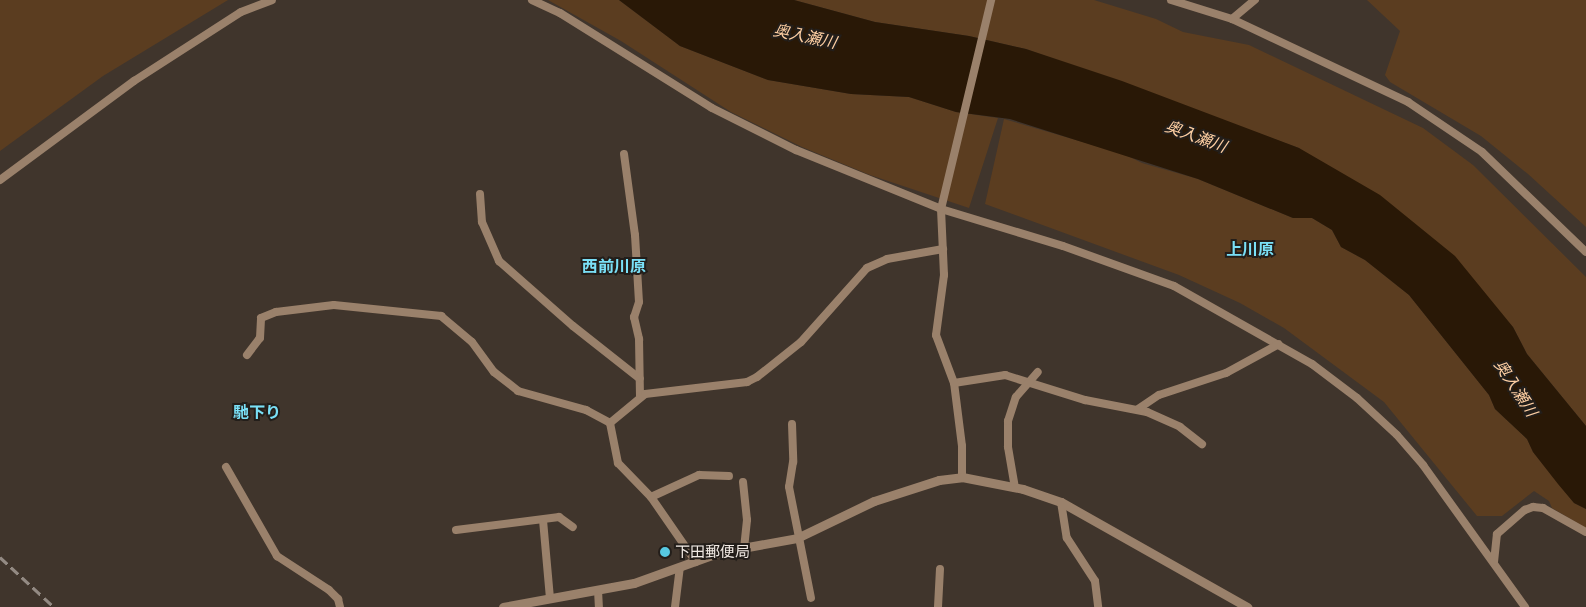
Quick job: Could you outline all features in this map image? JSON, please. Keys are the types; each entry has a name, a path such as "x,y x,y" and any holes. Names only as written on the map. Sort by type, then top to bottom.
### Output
{"street":[{"path":"0,180 134,81 241,12 272,0"},
{"path":"532,0 560,13 712,108 796,150 942,206 1156,279 1240,321 1279,344 1358,398 1397,435 1526,607"},
{"path":"962,477 962,446 954,383 936,335 944,275 942,206 991,0"},
{"path":"1171,0 1232,19 1321,58 1416,107 1482,152 1586,252"},
{"path":"1232,19 1255,0"},
{"path":"624,154 635,235 639,302 634,317 639,339 640,396"},
{"path":"480,194 482,222 499,261 573,326 640,379"},
{"path":"610,424 640,396 747,382 790,354 867,268 887,259 943,249"},
{"path":"247,355 260,338 261,318 276,312 334,305 424,312 453,324 472,342 494,372 518,390 586,410 610,424 618,463 651,497 696,562"},
{"path":"1138,409 1159,395 1226,373 1279,344"},
{"path":"1015,488 1008,447 1008,421 1016,398 1038,372"},
{"path":"954,383 997,375 1085,400 1138,409 1180,427 1202,444"},
{"path":"792,424 793,469 789,487 797,538 802,548 811,598"},
{"path":"226,467 277,556 329,590 338,599 340,607"},
{"path":"651,497 699,475 729,476"},
{"path":"503,607 530,605 550,599 653,578 744,547 797,538 874,502 940,480 962,477 1015,488 1061,502 1247,607"},
{"path":"743,482 747,520 744,547"},
{"path":"1061,502 1067,538 1095,581 1098,607"},
{"path":"1494,562 1496,534 1525,510 1533,507 1543,508 1586,532"},
{"path":"456,530 564,518 573,527"},
{"path":"543,520 550,599"},
{"path":"676,607 680,568"},
{"path":"938,607 940,569"},
{"path":"598,590 599,607"}],"shaded area":[{"path":"0,0 228,0 103,76 0,151"},
{"path":"548,0 619,0 680,46 768,80 851,94 909,97 956,112 998,118 969,208 870,175 802,147 731,112 621,41"},
{"path":"794,0 1094,0 1156,19 1183,32 1249,45 1423,128 1473,165 1586,277 1586,426 1527,354 1513,327 1299,148 1026,49 969,36 875,22"},
{"path":"1367,0 1586,0 1586,227 1528,174 1481,136 1390,82 1385,75 1400,31"},
{"path":"1004,119 1124,154 1142,163 1198,179 1293,218 1312,218 1332,230 1341,247 1365,260 1409,295 1489,395 1495,409 1527,439 1533,452 1574,503 1586,509 1586,528 1552,508 1549,501 1534,491 1502,516 1477,516 1384,402 1284,328 1240,303 1179,275 985,204"}],"water":[{"name":"奥入瀬川","path":"619,0 794,0 875,22 969,36 1026,49 1122,81 1299,148 1380,195 1455,256 1513,327 1527,354 1586,426 1586,509 1574,503 1533,452 1527,439 1495,409 1489,395 1409,295 1365,260 1341,247 1332,230 1312,218 1293,218 1198,179 1010,119 956,112 909,97 851,94 768,80 680,46"}],"railway":[{"path":"0,557 54,607"}],"place":[{"name":"下田郵便局","path":"665,552"}],"district":[{"name":"上川原","path":"1250,249"},
{"name":"西前川原","path":"614,266"},
{"name":"馳下り","path":"257,412"}]}
